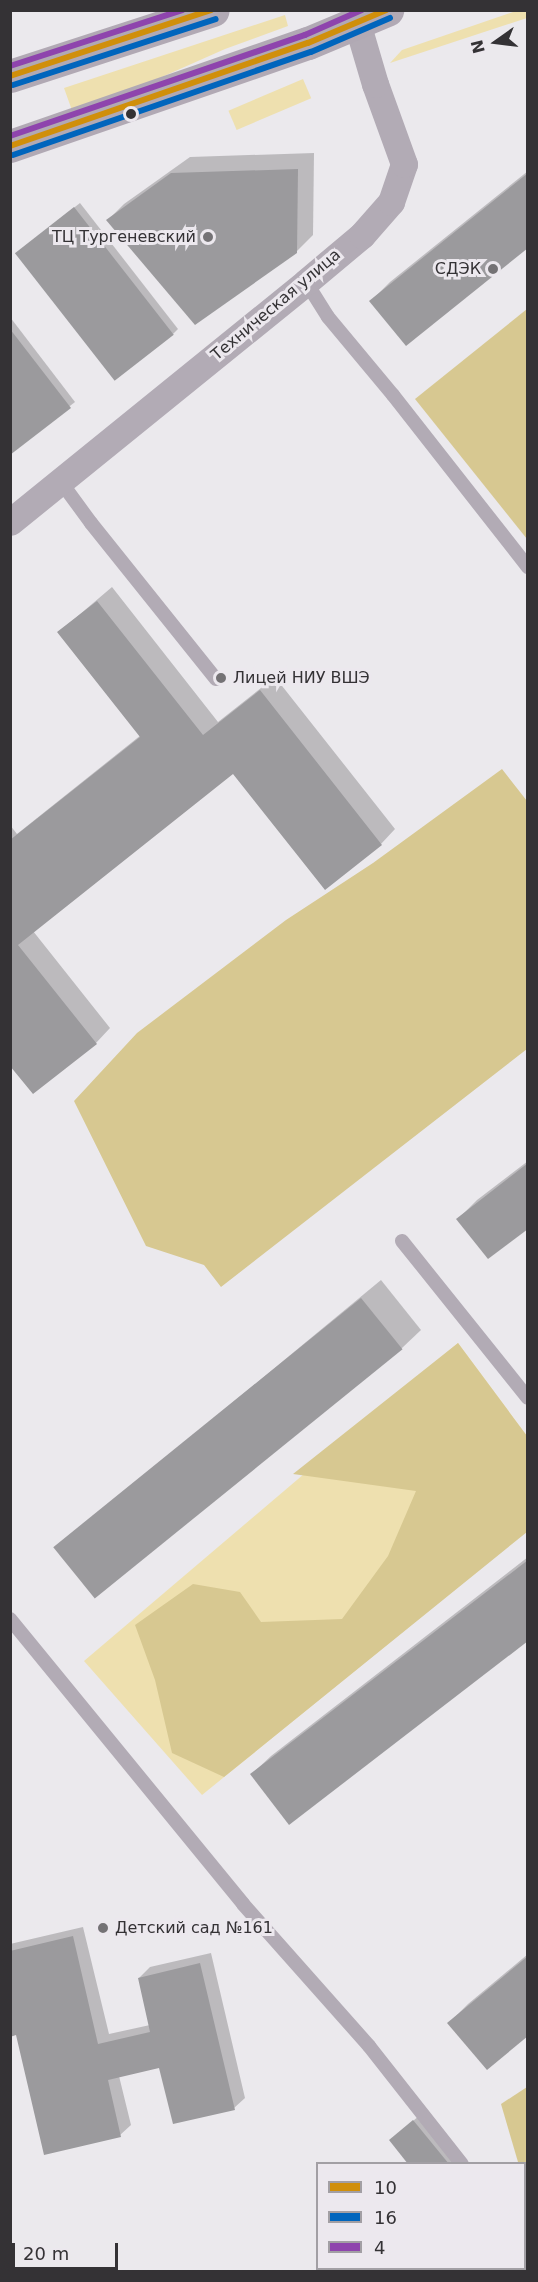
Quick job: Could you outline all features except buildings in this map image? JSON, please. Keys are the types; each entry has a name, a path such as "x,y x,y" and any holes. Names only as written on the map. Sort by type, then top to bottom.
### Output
{"main road":[{"path":"10,76 213,10"},
{"path":"10,146 308,43 387,10"}],"street":[{"name":"Техническая улица","path":"10,522 362,235 391,201 404,164 375,84 357,23"}],"lane":[{"path":"306,282 328,317 393,395 528,567"},
{"path":"61,482 216,679"},
{"path":"402,1241 528,1398"},
{"path":"10,1619 243,1904 369,2046 461,2162"}],"shaded area":[{"path":"516,11 527,11 527,18 390,63 402,50"},
{"path":"285,15 288,26 225,49 74,116 64,88"},
{"path":"303,79 311,98 237,130 228,111"},
{"path":"527,309 527,539 415,399"},
{"path":"502,769 527,801 527,1049 221,1287 204,1265 146,1246 74,1101 137,1033 286,920 373,863"},
{"path":"458,1343 527,1436 527,1531 202,1795 84,1661"},
{"path":"458,1343 527,1436 527,1532 224,1777 172,1753 155,1680 135,1625 193,1584 240,1592 261,1622 342,1619 388,1556 416,1491 293,1474"},
{"path":"527,2087 527,2164 518,2162 501,2104"}],"transit line":[{"name":"4","path":"10,66 182,10"},
{"name":"10","path":"10,76 211,10"},
{"name":"4","path":"10,136 305,35 362,10"},
{"name":"10","path":"10,146 308,43 386,10"},
{"name":"16","path":"13,155 311,52 390,18"},
{"name":"16","path":"13,85 216,19"}],"place":[{"name":"ТЦ Тургеневский","path":"208,237"},
{"name":"СДЭК","path":"493,269"},
{"name":"Лицей НИУ ВШЭ","path":"221,678"},
{"name":"Детский сад №161","path":"103,1928"}]}
